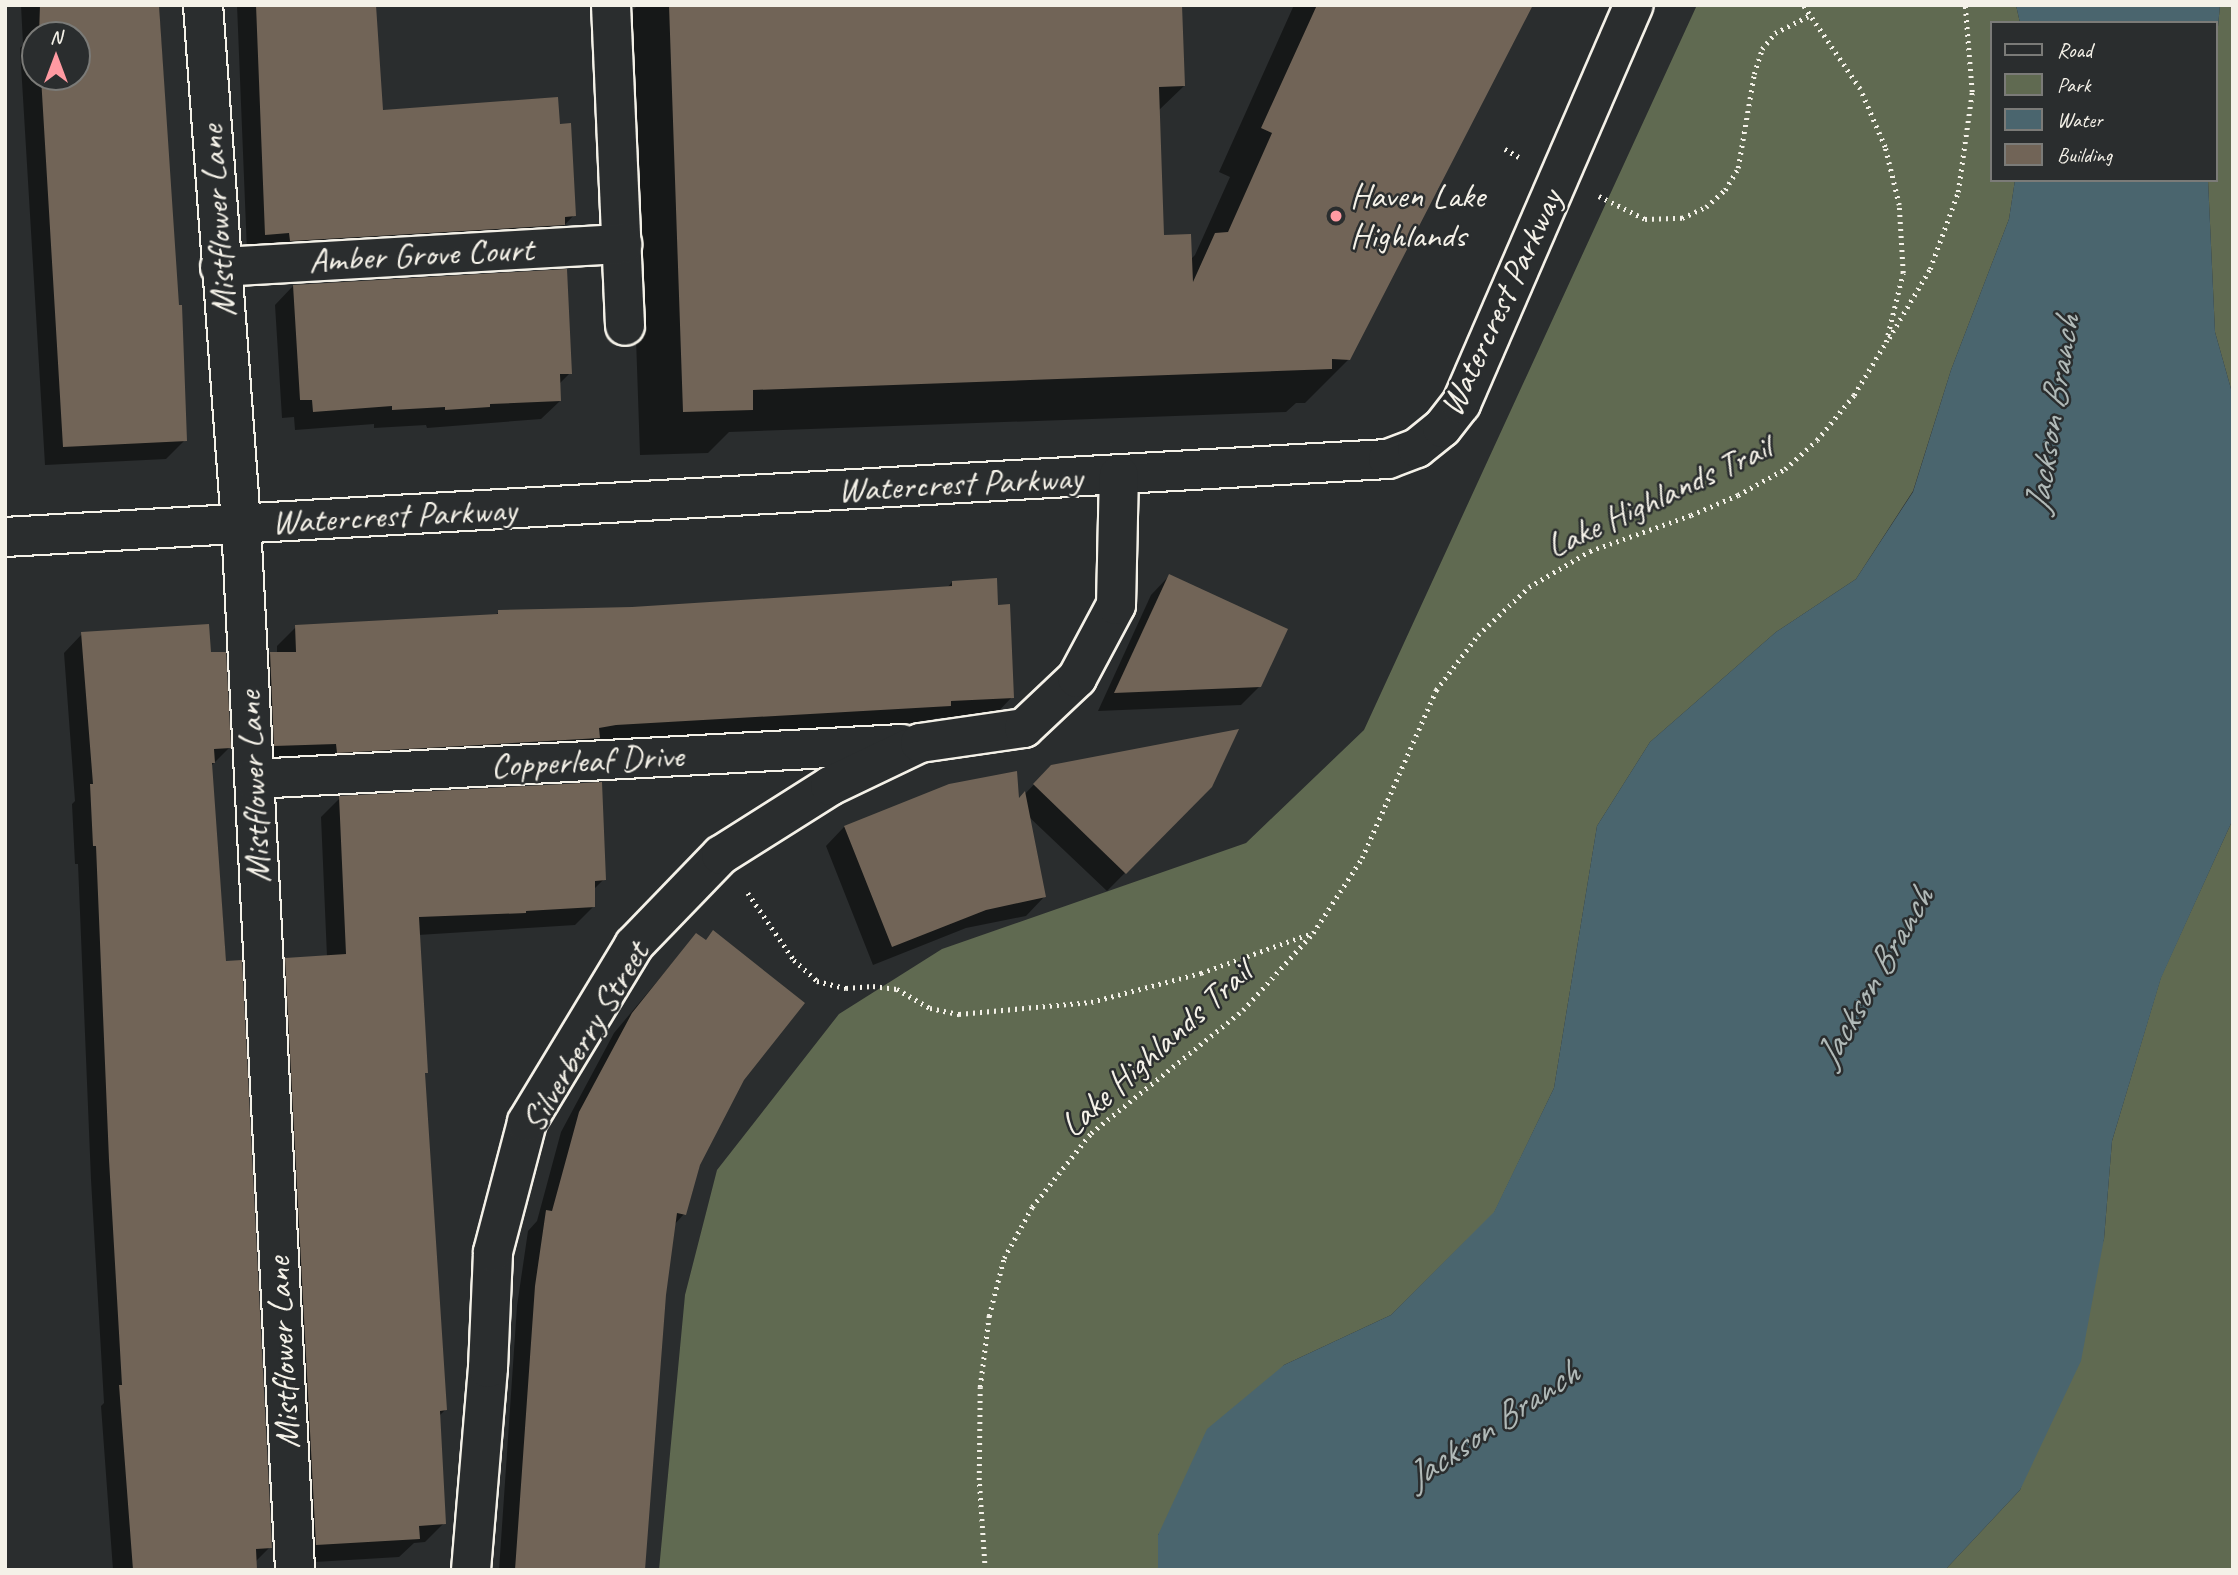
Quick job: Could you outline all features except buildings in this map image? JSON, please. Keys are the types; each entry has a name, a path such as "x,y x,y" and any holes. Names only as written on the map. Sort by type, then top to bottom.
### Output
{"street":[{"name":"Mistflower Lane","path":"203,5 220,267 241,524 295,1570"},
{"path":"611,5 625,326"},
{"name":"Watercrest Parkway","path":"5,537 1388,459 1417,448 1442,428 1461,404 1634,5"},
{"name":"Amber Grove Court","path":"220,267 622,244"},
{"name":"Silverberry Street","path":"471,1570 488,1367 493,1252 527,1122 634,946 720,855 830,786 920,743 1024,728 1077,678 1116,605 1119,475"},
{"name":"Copperleaf Drive","path":"254,779 920,743"}],"path":[{"name":"Lake Highlands Trail","path":"985,1570 979,1480 980,1387 989,1316 1004,1258 1032,1207 1091,1133 1243,1010 1313,933 1362,858 1436,690 1478,635 1530,587 1590,551 1738,495 1785,469 1817,440 1854,395 1886,341 1903,273 1896,193 1885,147 1860,89 1803,5"},
{"path":"1886,341 1930,269 1958,192 1972,92 1965,5"},
{"path":"1505,149 1645,219 1682,218 1706,207 1725,190 1738,168 1754,74 1762,49 1775,33 1808,16"},
{"name":"Lake Highlands Trail","path":"720,855 794,960 817,981 846,988 873,986 897,989 930,1008 959,1014 1102,999 1201,973 1313,933"}],"green space":[{"path":"1697,5 2016,5 2020,21 1990,21 1990,182 2015,182 2009,219 1951,370 1913,491 1856,579 1776,632 1650,742 1597,826 1554,1088 1494,1213 1391,1315 1284,1365 1158,1535 1158,1570 659,1570 685,1295 717,1170 839,1014 942,949 1246,843 1364,730"},
{"path":"2220,5 2233,5 2233,396 2215,332 2208,182 2217,182 2217,37"},
{"path":"2233,819 2233,1570 1945,1570 2020,1490 2104,1239 2112,1141 2161,977"}],"water":[{"path":"2016,5 2220,5 2217,37 2217,21 2020,21"},
{"name":"Jackson Branch","path":"2015,182 2208,182 2215,332 2233,396 2233,819 2161,978 2112,1141 2104,1239 2081,1361 2020,1490 1945,1570 1158,1570 1158,1535 1207,1429 1284,1365 1391,1315 1494,1212 1554,1088 1597,826 1650,742 1776,632 1856,579 1913,492 1951,370 2009,219"}],"place":[{"name":"Haven Lake Highlands","path":"1336,216"}]}
